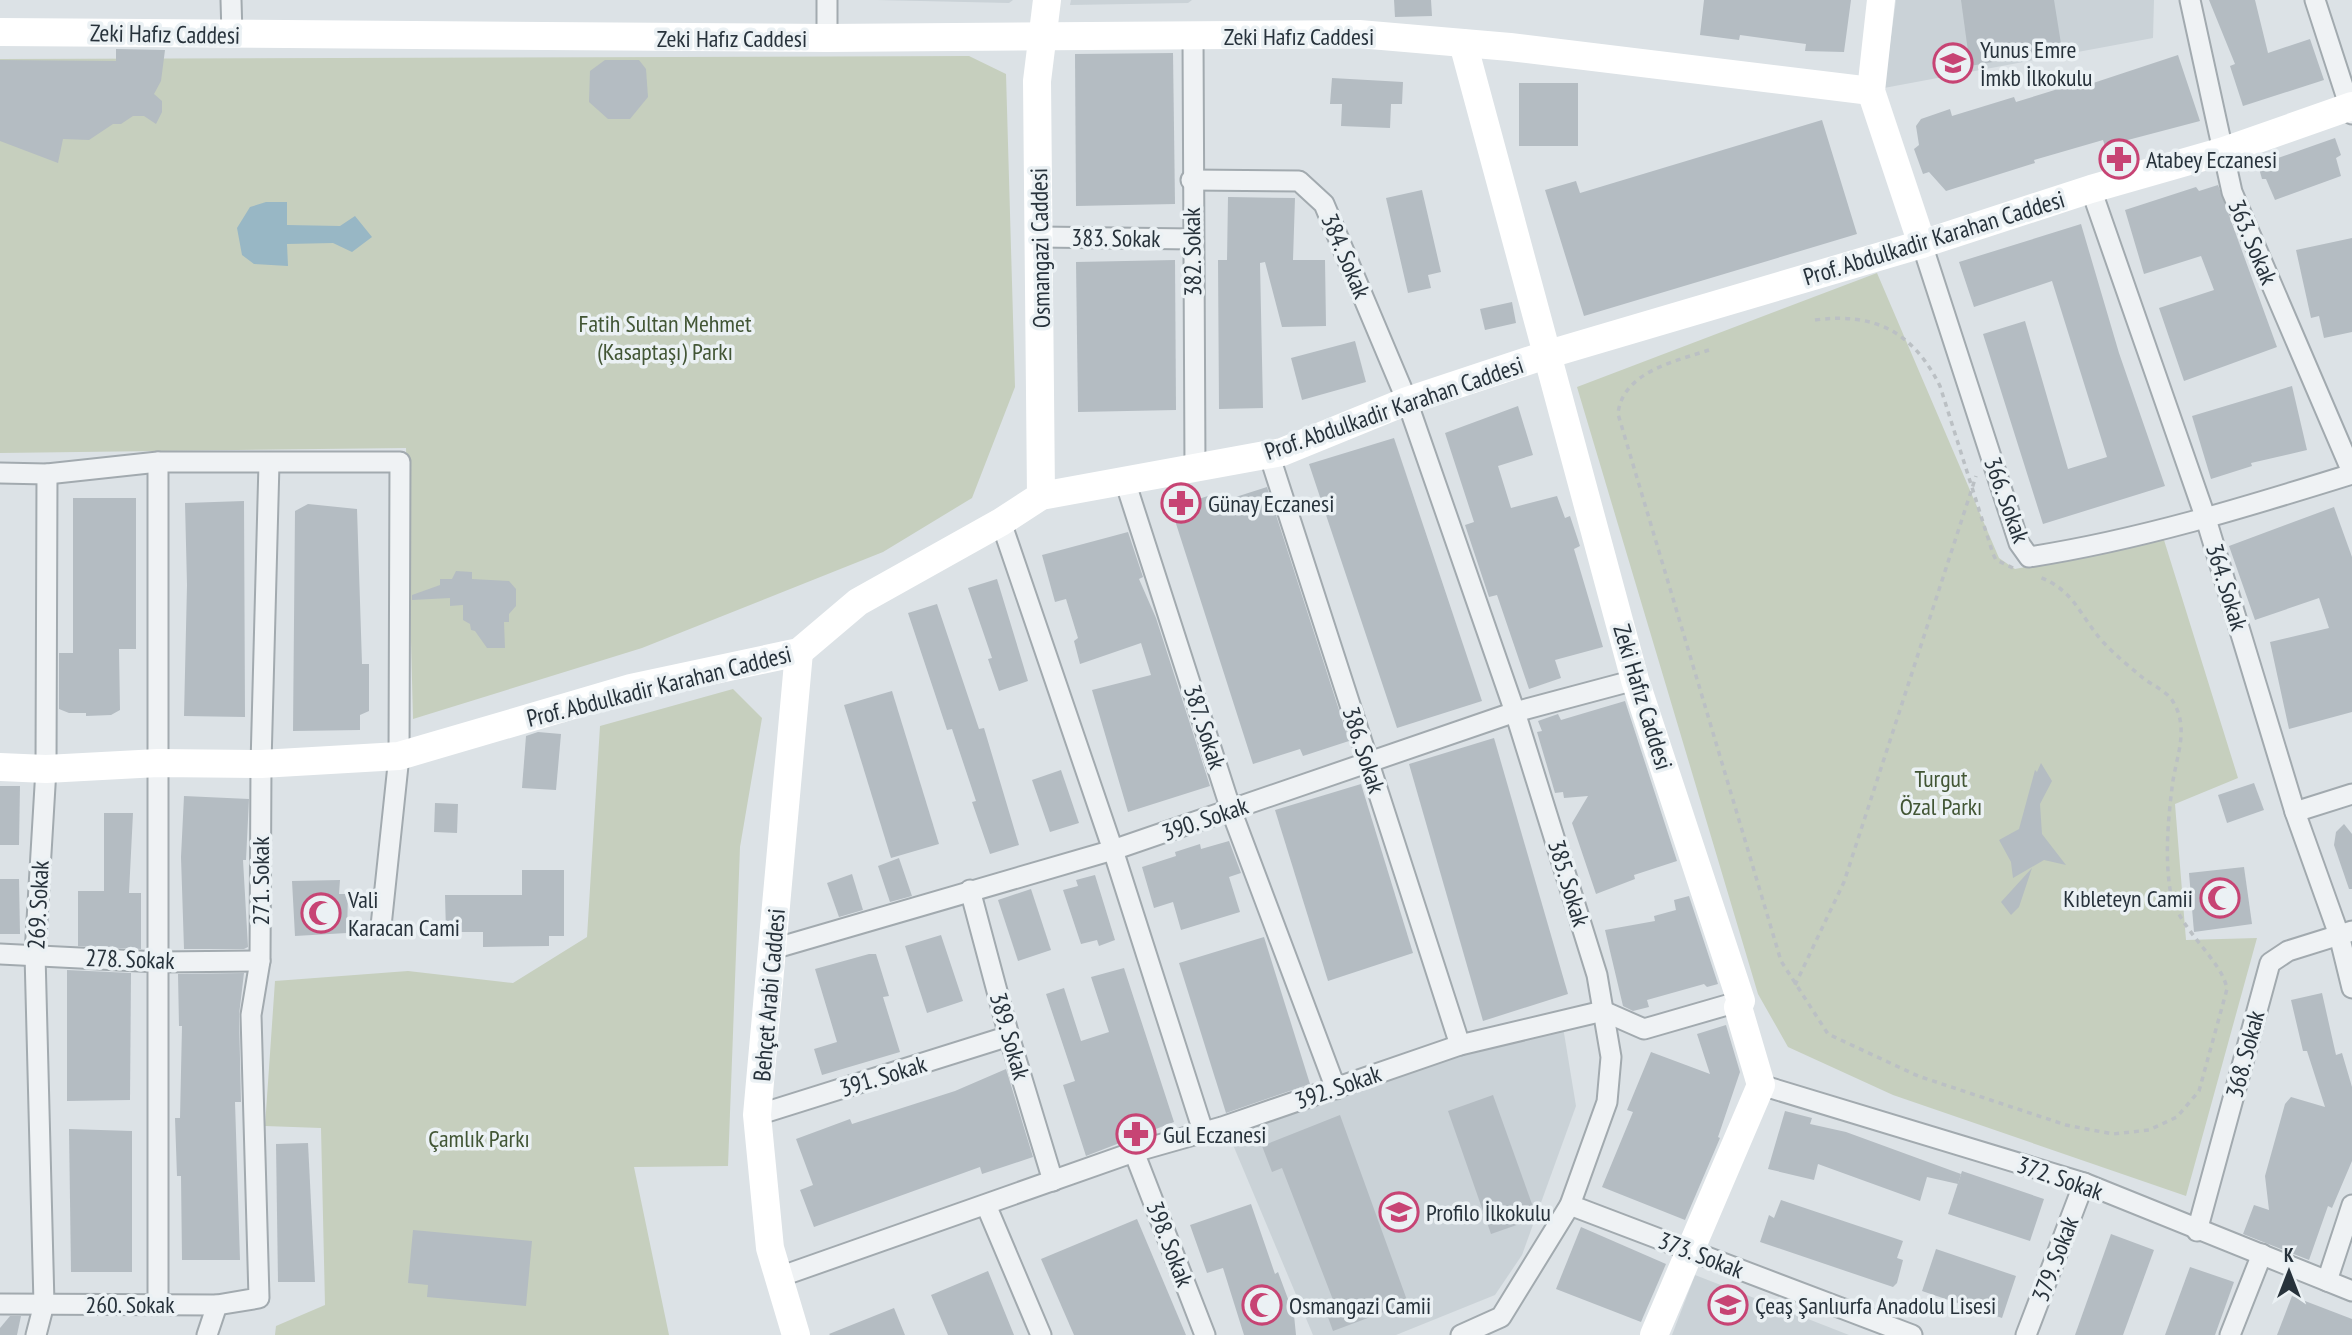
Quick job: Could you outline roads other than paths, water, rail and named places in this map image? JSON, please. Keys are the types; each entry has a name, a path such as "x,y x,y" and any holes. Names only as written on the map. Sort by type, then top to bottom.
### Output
{"main road":[{"name":"Osmangazi Caddesi","path":"1041,496 1037,81 1048,0"},
{"path":"1881,0 1871,91 1922,244"},
{"name":"Zeki Hafız Caddesi","path":"0,32 1043,39 1359,34 1463,43 1871,91"},
{"name":"Zeki Hafız Caddesi","path":"1463,43 1635,680 1741,1001 1738,1007 1761,1085"},
{"name":"Prof. Abdulkadir Karahan Caddesi","path":"0,767 46,769 158,763 261,764 399,756 631,688 799,652 858,602 1001,522 1041,496 1269,454 1407,401 1549,354 1922,244 2351,109"},
{"name":"Behçet Arabi Caddesi","path":"796,1335 770,1248 757,1115 799,652"},
{"path":"1654,1335 1688,1250 1761,1085"}],"street":[{"path":"231,0 232,35"},
{"path":"827,0 827,38"},
{"name":"363. Sokak","path":"2190,0 2231,192 2352,473"},
{"path":"2315,0 2351,109"},
{"name":"382. Sokak","path":"1192,37 1195,468"},
{"name":"384. Sokak","path":"1191,180 1299,181 1324,204 1407,401"},
{"name":"364. Sokak","path":"2091,189 2206,519 2295,812 2346,933 2352,988"},
{"name":"383. Sokak","path":"1040,237 1192,239"},
{"name":"366. Sokak","path":"1922,244 2019,544 2029,557 2073,551 2206,519 2352,473"},
{"name":"385. Sokak","path":"1407,401 1515,712 1593,962 1611,1057 1607,1102 1570,1205 1501,1317 1461,1335"},
{"name":"386. Sokak","path":"1269,454 1460,1045"},
{"path":"158,462 158,1303"},
{"path":"0,473 47,474 158,462 400,462 399,756 381,926"},
{"name":"271. Sokak","path":"259,1297 251,1015 260,961 261,764 269,463"},
{"name":"269. Sokak","path":"36,1335 44,1304 35,954 46,769 47,474"},
{"name":"387. Sokak","path":"1125,481 1231,810 1336,1088"},
{"path":"1001,522 1113,850 1203,1132"},
{"name":"390. Sokak","path":"773,949 1113,850 1515,712 1635,680"},
{"path":"2295,812 2352,794"},
{"name":"389. Sokak","path":"970,890 1009,1036 1053,1181"},
{"name":"368. Sokak","path":"2197,1231 2270,963 2288,951 2346,933"},
{"name":"278. Sokak","path":"0,954 159,962 260,961"},
{"path":"1603,1011 1644,1029 1741,1001"},
{"name":"392. Sokak","path":"779,1277 1134,1152 1203,1132 1460,1045 1603,1011"},
{"name":"391. Sokak","path":"757,1115 1009,1036"},
{"name":"372. Sokak","path":"1761,1085 2084,1184 2352,1291"},
{"name":"398. Sokak","path":"1134,1152 1205,1335"},
{"name":"379. Sokak","path":"2026,1335 2084,1184"},
{"path":"986,1205 1041,1335"},
{"name":"373. Sokak","path":"1570,1205 1912,1335"},
{"path":"2327,1281 2352,1205"},
{"path":"2230,1335 2262,1254"},
{"name":"260. Sokak","path":"0,1304 217,1305 259,1297"},
{"path":"207,1335 217,1305"}],"water":[{"path":"266,202 287,202 287,225 340,226 355,216 372,237 352,252 333,243 287,244 288,266 254,264 242,255 237,228 250,207"}],"place":[{"name":"Yunus Emre İmkb İlkokulu","path":"1953,63"},
{"name":"Atabey Eczanesi","path":"2119,159"},
{"name":"Günay Eczanesi","path":"1181,503"},
{"name":"Kıbleteyn Camii","path":"2220,898"},
{"name":"Vali Karacan Cami","path":"321,913"},
{"name":"Gul Eczanesi","path":"1136,1134"},
{"name":"Profilo İlkokulu","path":"1399,1212"},
{"name":"Osmangazi Camii","path":"1262,1305"},
{"name":"Çeaş Şanlıurfa Anadolu Lisesi","path":"1728,1305"}],"park label":[{"name":"Fatih Sultan Mehmet (Kasaptaşı) Parkı","path":"665,337"},
{"name":"Turgut Özal Parkı","path":"1941,792"},
{"name":"Çamlık Parkı","path":"479,1138"}]}
